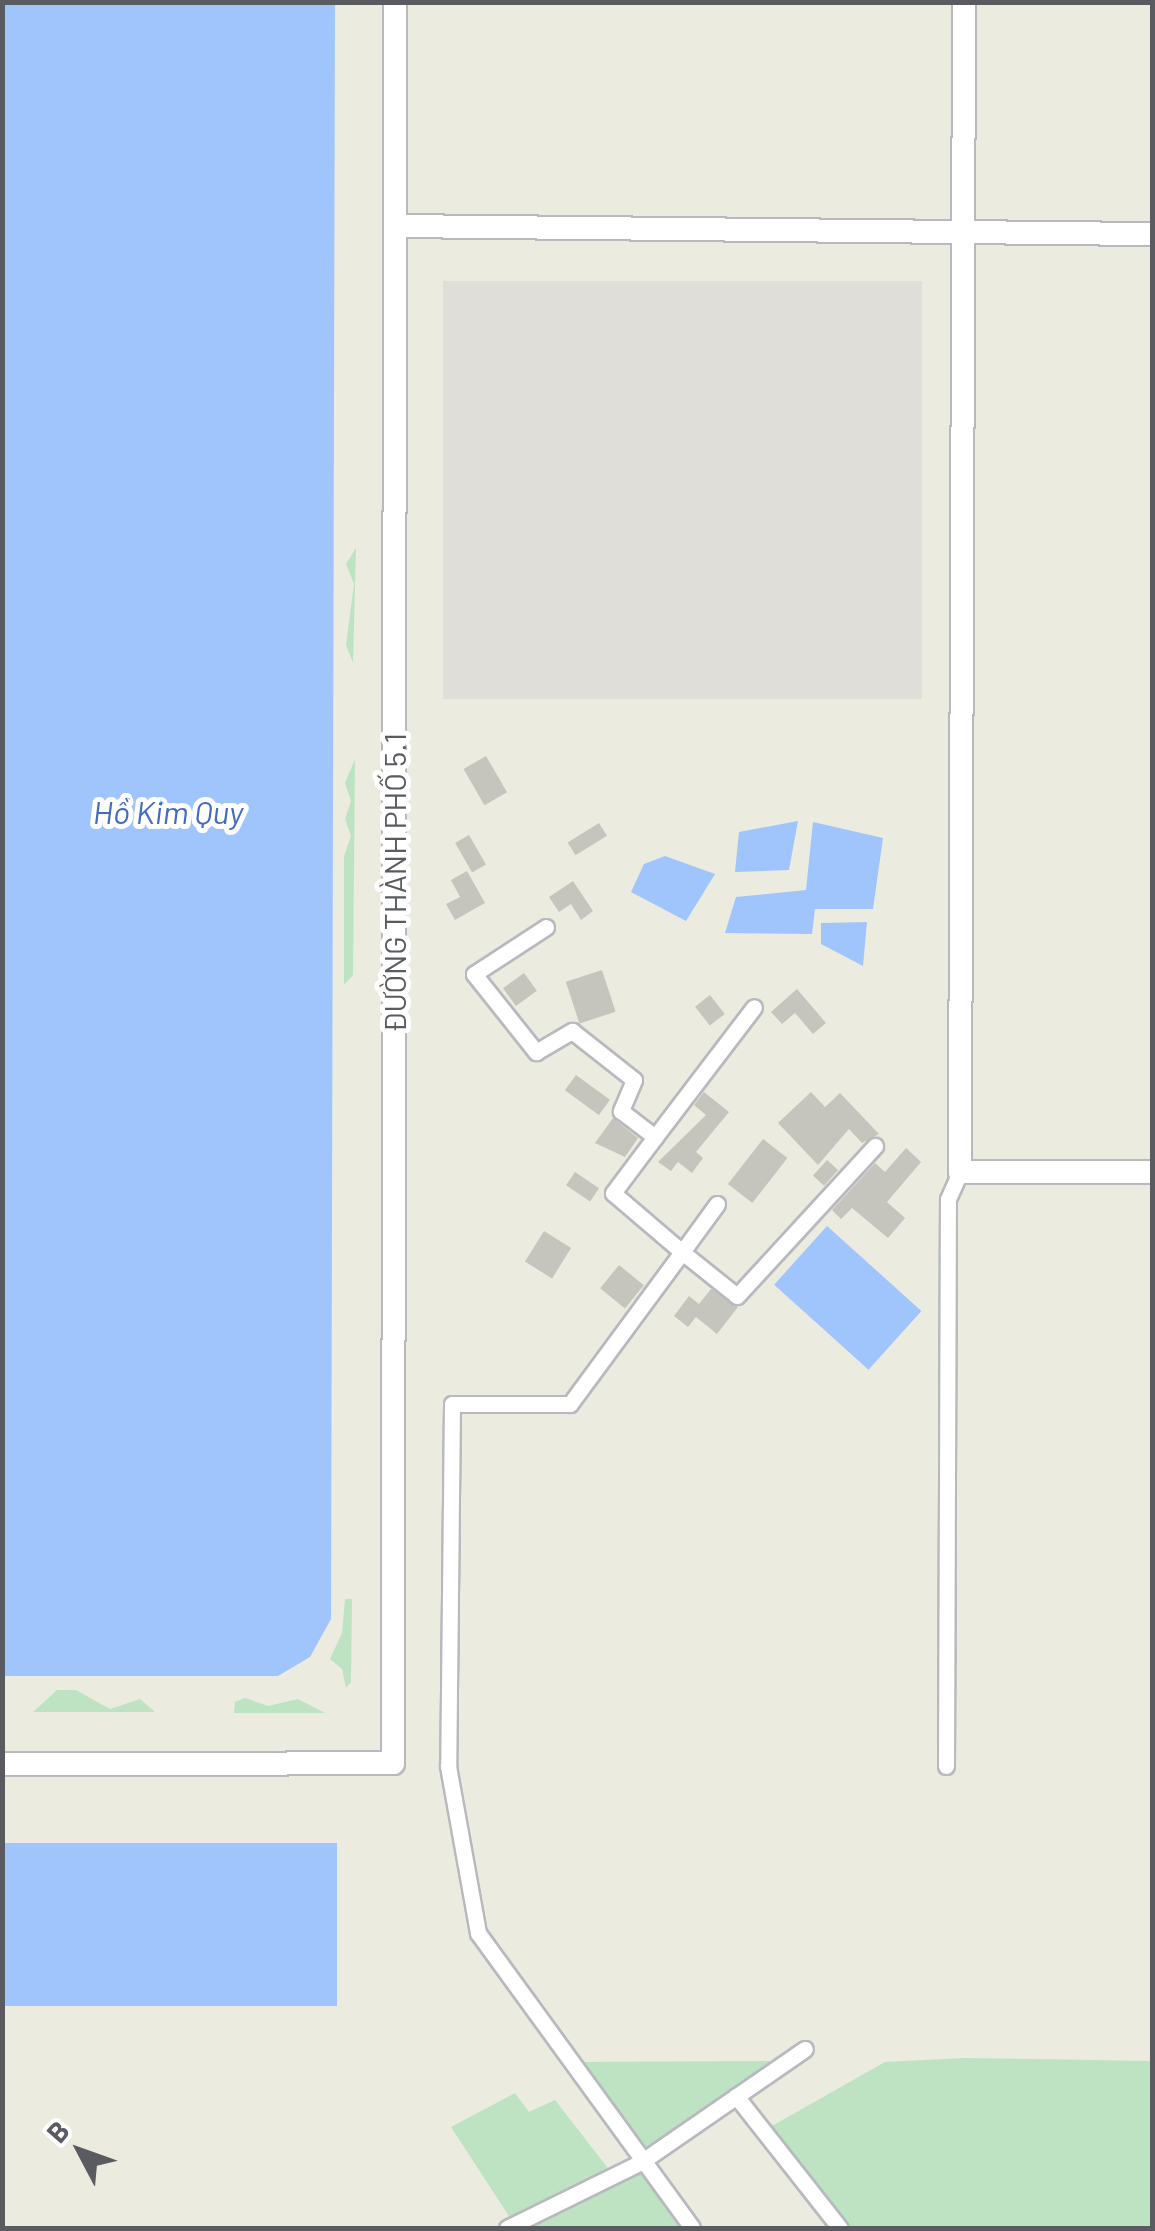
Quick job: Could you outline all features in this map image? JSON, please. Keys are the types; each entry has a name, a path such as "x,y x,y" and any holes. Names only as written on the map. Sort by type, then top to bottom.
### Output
{"street":[{"name":"ĐƯỜNG THÀNH PHỐ 5.1","path":"2,1764 393,1763 395,2"},
{"path":"946,1766 948,1199 960,1172 964,2"},
{"path":"395,226 963,236 1152,234"},
{"path":"546,927 474,974 536,1052 572,1031 634,1080 621,1110 655,1137"},
{"path":"754,1007 614,1193 737,1296 875,1146"},
{"path":"960,1172 1152,1172"},
{"path":"692,2228 478,1933 448,1766 452,1404 570,1404 718,1204"},
{"path":"507,2228 641,2162 805,2049"},
{"path":"736,2096 840,2228"}],"shaded area":[{"path":"443,281 922,281 922,699 443,699"}],"green space":[{"path":"356,548 353,663 346,645 354,584 346,564"},
{"path":"355,759 353,975 344,985 344,856 351,836 345,819 351,801 345,783"},
{"path":"345,1599 352,1599 351,1682 346,1688 342,1669 330,1659 342,1633"},
{"path":"57,1690 76,1690 110,1709 140,1699 155,1712 33,1712"},
{"path":"245,1698 268,1706 298,1699 325,1713 234,1713 235,1702"},
{"path":"964,2058 1152,2061 1152,2228 838,2228 763,2131 885,2062"},
{"path":"778,2061 641,2162 692,2228 507,2228 514,2224 451,2127 515,2093 529,2112 555,2100 614,2176 640,2162 567,2062"}],"water":[{"name":"Hồ Kim Quy","path":"2,3 335,3 331,1619 310,1657 278,1676 3,1676"},
{"path":"798,821 789,870 735,872 739,832"},
{"path":"813,822 883,838 873,909 815,909 812,934 725,933 736,897 806,890"},
{"path":"665,856 715,874 686,921 631,892 644,864"},
{"path":"867,922 863,966 821,944 821,923"},
{"path":"827,1226 921,1311 869,1370 774,1285"},
{"path":"3,1843 337,1843 337,2006 3,2006"}],"building":[{"path":"486,756 507,792 484,805 463,769"},
{"path":"599,823 607,836 576,855 568,843"},
{"path":"469,835 486,864 472,872 455,843"},
{"path":"467,871 485,903 455,920 446,904 460,897 451,880"},
{"path":"573,881 593,911 581,920 571,904 559,912 549,897"},
{"path":"602,970 616,1012 579,1024 566,982"},
{"path":"524,973 537,991 516,1006 503,988"},
{"path":"797,989 826,1023 813,1034 795,1013 782,1024 771,1012"},
{"path":"710,995 725,1014 710,1026 695,1007"},
{"path":"576,1075 610,1100 599,1115 565,1090"},
{"path":"704,1092 729,1112 696,1152 703,1158 692,1173 678,1162 671,1171 658,1162 706,1115 694,1105"},
{"path":"811,1092 825,1107 840,1093 879,1134 862,1143 849,1129 818,1165 778,1123"},
{"path":"613,1118 638,1138 625,1157 595,1143"},
{"path":"763,1139 787,1158 752,1203 728,1184"},
{"path":"906,1148 921,1162 887,1202 905,1218 888,1238 852,1208 841,1219 832,1210 875,1163 885,1172"},
{"path":"827,1160 838,1170 824,1186 813,1176"},
{"path":"575,1172 599,1188 590,1201 566,1185"},
{"path":"544,1231 571,1248 552,1278 525,1262"},
{"path":"619,1265 644,1285 625,1308 600,1288"},
{"path":"711,1289 738,1307 717,1334 696,1317 688,1327 674,1316 689,1296 699,1304"}]}
